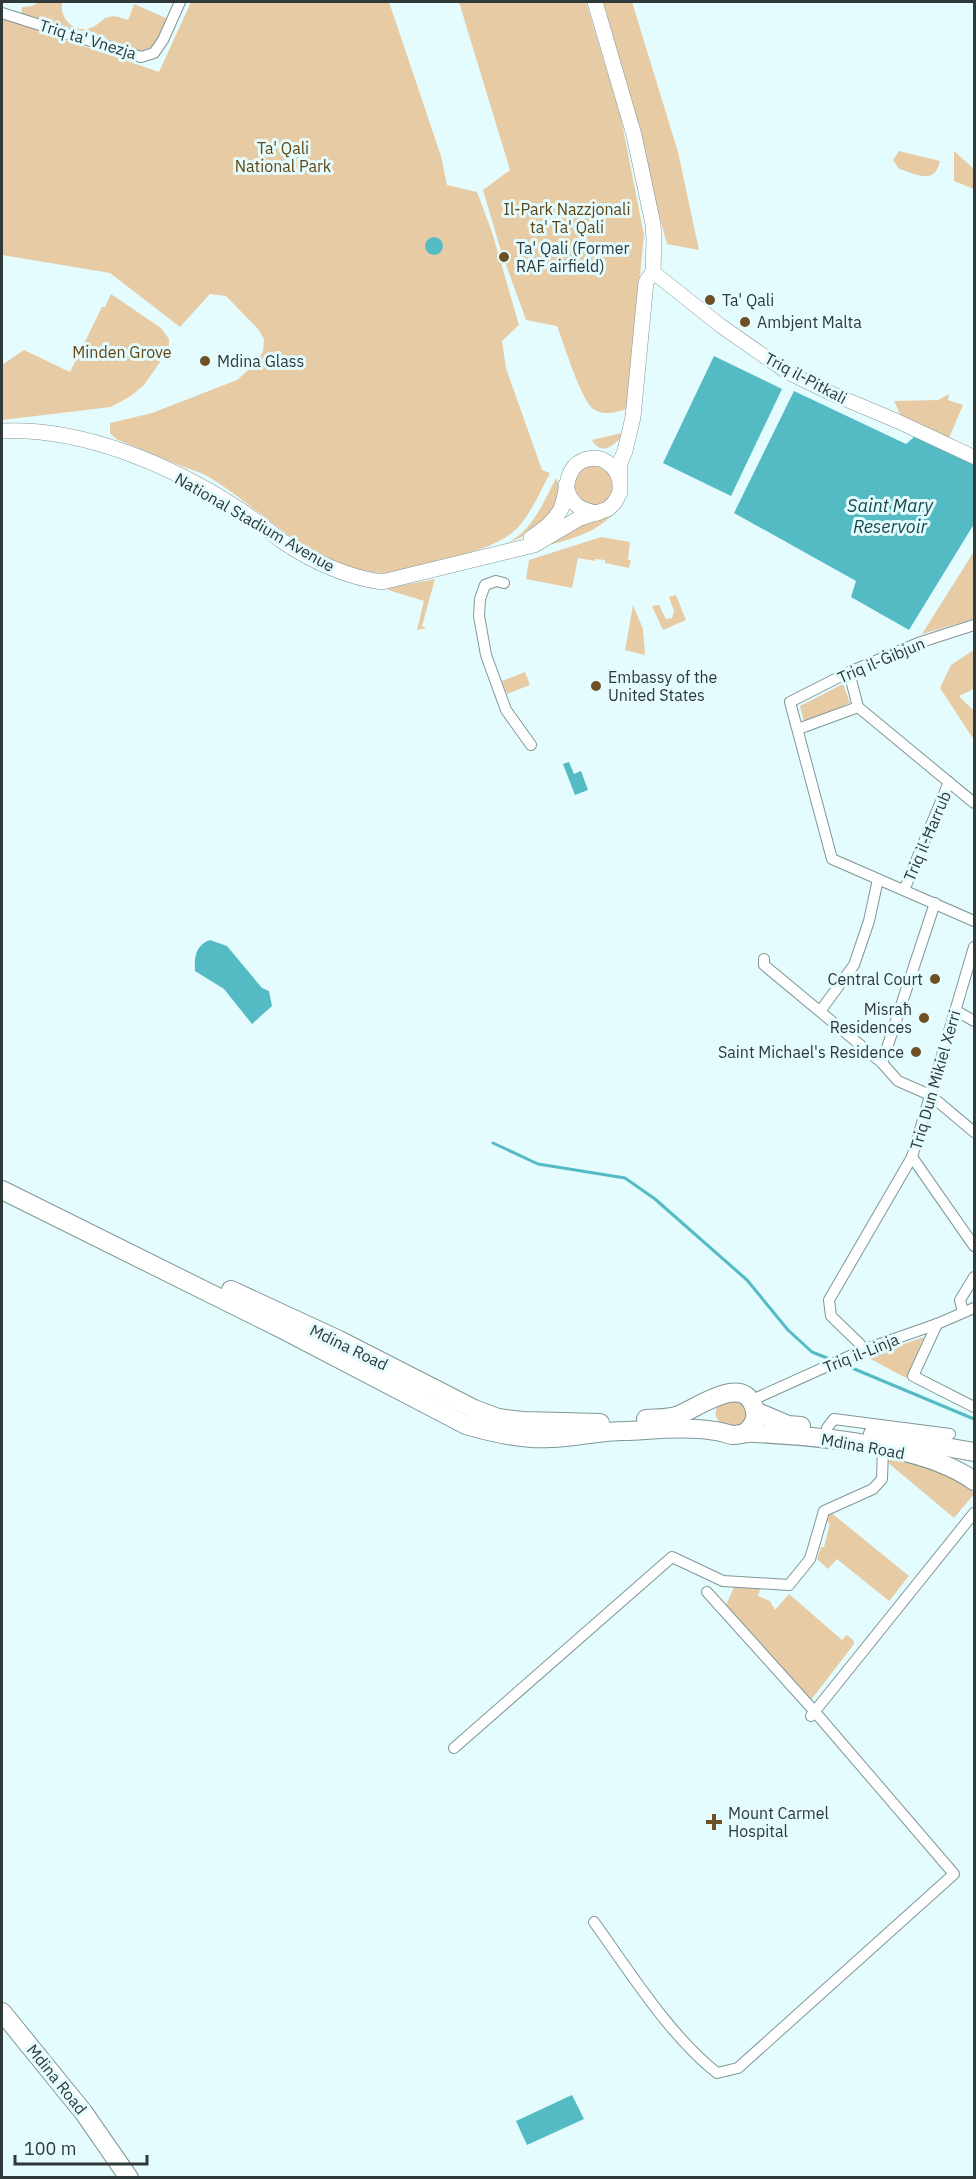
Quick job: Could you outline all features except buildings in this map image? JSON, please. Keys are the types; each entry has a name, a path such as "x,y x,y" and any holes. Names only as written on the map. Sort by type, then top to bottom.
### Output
{"highway":[{"name":"Mdina Road","path":"2,1177 117,1236 339,1340 474,1410 498,1418 522,1421 600,1423 676,1416 728,1392 736,1392 744,1395 752,1406 788,1425 919,1436 975,1452"},
{"name":"Mdina Road","path":"2,1190 269,1323 466,1425 497,1434 549,1438 612,1431 670,1429 716,1431 731,1435 746,1432 856,1442 960,1470 975,1480"},
{"path":"714,1398 709,1411 716,1431"},
{"path":"746,1432 752,1427 752,1406"},
{"name":"Mdina Road","path":"2,2012 84,2113 129,2178"},
{"name":"Mdina Road","path":"2,2030 75,2120 115,2178"}],"main road":[{"path":"566,484 572,502 588,512 598,513 608,509 620,492 620,464 633,417 646,282 653,272 652,224 634,135 595,2"},
{"name":"National Stadium Avenue","path":"2,431 24,430 86,439 177,474 220,497 305,555 359,579 382,582 534,545 578,519 598,513"},
{"path":"602,460 620,447 629,436"},
{"path":"511,550 551,522 560,510 569,474 575,465 594,458 602,460 613,466 621,482"}],"street":[{"name":"Triq ta' Vnezja","path":"2,13 141,57 154,53 163,40 180,2"},
{"name":"Triq il-Pitkali","path":"653,272 721,326 787,372 975,457"},
{"path":"504,583 496,581 485,585 478,616 486,655 506,710 531,745"},
{"name":"Triq il-Ġibjun","path":"798,729 790,702 849,672 918,642 975,625"},
{"path":"849,672 858,708 975,803"},
{"path":"858,708 798,729 832,859 975,921"},
{"name":"Triq il-Ħarrub","path":"904,890 949,782"},
{"path":"821,1010 854,965 869,921 878,879"},
{"path":"882,1063 935,903"},
{"name":"Triq Dun Mikiel Xerri","path":"863,1350 860,1344 831,1316 829,1300 912,1157 975,947"},
{"path":"764,959 764,965 821,1010 882,1063 898,1081 930,1095 975,1132"},
{"path":"955,1010 975,1022"},
{"path":"912,1157 975,1246"},
{"path":"963,1312 960,1300 975,1277"},
{"name":"Triq il-Linja","path":"752,1406 863,1350 975,1308"},
{"path":"937,1324 913,1376 975,1407"},
{"path":"919,1436 950,1434"},
{"path":"454,1748 672,1557 723,1581 789,1585 810,1559 824,1511 873,1489 882,1479 883,1448"},
{"path":"813,1714 975,1513"},
{"path":"594,1922 653,2005 702,2061 717,2073 738,2068 954,1874 707,1592"}],"green space":[{"path":"39,2 62,3 66,20 81,29 93,27 111,16 128,20 134,4 168,19 156,42 144,51 137,51 105,41 105,37 21,14 22,7 32,6"},
{"name":"Ta' Qali National Park","path":"191,2 389,2 441,156 447,185 477,192 492,232 519,325 502,341 506,368 542,470 550,473 523,521 504,538 475,551 409,571 391,573 357,569 311,550 209,477 116,439 110,433 110,423 152,413 237,380 253,366 263,352 264,339 258,329 226,296 210,294 180,327 110,273 2,255 2,18 159,72"},
{"name":"Il-Park Nazzjonali ta' Ta' Qali","path":"459,2 586,2 621,118 644,235 627,409 607,413 595,410 579,385 557,326 526,320 500,248 483,190 510,170"},
{"path":"599,2 632,2 678,152 699,250 667,244"},
{"path":"899,151 940,161 934,174 919,175 899,169 893,160"},
{"path":"954,151 974,169 974,189 954,181"},
{"name":"Minden Grove","path":"111,294 161,328 169,339 169,349 144,385 131,396 111,407 2,420 2,365 24,350 70,372 102,307 105,307"},
{"path":"949,394 948,400 963,405 949,438 903,420 894,401 938,400"},
{"path":"626,432 618,441 605,449 600,448 592,440"},
{"path":"594,463 608,469 615,489 609,501 596,508 577,501 571,480 574,473"},
{"path":"556,478 560,490 560,501 556,510 539,527 508,543 525,530 531,522"},
{"path":"623,502 614,513 594,529 570,539 531,550"},
{"path":"601,537 630,542 629,568 605,563 605,560 578,558 572,588 526,579 529,560"},
{"path":"974,551 974,619 922,634 973,553"},
{"path":"435,579 422,626 426,628 417,630 424,601 388,590 388,588"},
{"path":"676,595 686,620 663,630 652,606 659,605 666,619 672,618 674,611 669,597"},
{"path":"633,605 643,629 645,655 625,650"},
{"path":"974,650 974,689 959,696 974,711 974,740 940,688 951,665"},
{"path":"525,672 530,685 507,694 502,681"},
{"path":"843,684 850,703 804,722 800,706"},
{"path":"924,1337 906,1378 867,1357"},
{"path":"722,1400 742,1401 747,1413 745,1422 733,1427 720,1422 716,1416 716,1409"},
{"path":"892,1458 916,1465 917,1463 949,1474 964,1483 974,1494 954,1518 886,1461"},
{"path":"829,1511 909,1576 889,1601 837,1559 828,1569 817,1559 821,1547 824,1547 830,1523 827,1522"},
{"path":"735,1585 761,1586 758,1596 770,1601 775,1610 789,1594 842,1640 847,1635 853,1640 854,1644 811,1700 726,1605"}],"water":[{"path":"430,237 438,237 443,242 441,253 430,255 425,250 425,242"},
{"path":"714,356 782,389 731,496 663,463"},
{"name":"Saint Mary Reservoir","path":"794,391 906,444 914,437 974,464 974,524 909,630 851,597 856,581 734,513"},
{"path":"569,762 574,774 581,771 588,790 575,795 563,764"},
{"path":"210,940 227,946 262,988 269,991 272,1006 252,1024 224,989 195,971 197,952 205,942"},
{"path":"572,2095 584,2119 527,2145 516,2121"}],"waterway":[{"path":"493,1143 538,1164 625,1178 655,1199 747,1280 788,1330 812,1352 832,1360"},
{"path":"840,1363 974,1419"}],"place":[{"name":"Ta' Qali (Former RAF airfield)","path":"504,257"},
{"name":"Ta' Qali","path":"710,300"},
{"name":"Ambjent Malta","path":"745,322"},
{"name":"Mdina Glass","path":"205,361"},
{"name":"Embassy of the United States","path":"596,686"},
{"name":"Central Court","path":"935,979"},
{"name":"Misraħ Residences","path":"924,1018"},
{"name":"Saint Michael's Residence","path":"916,1052"},
{"name":"Mount Carmel Hospital","path":"714,1822"}]}
